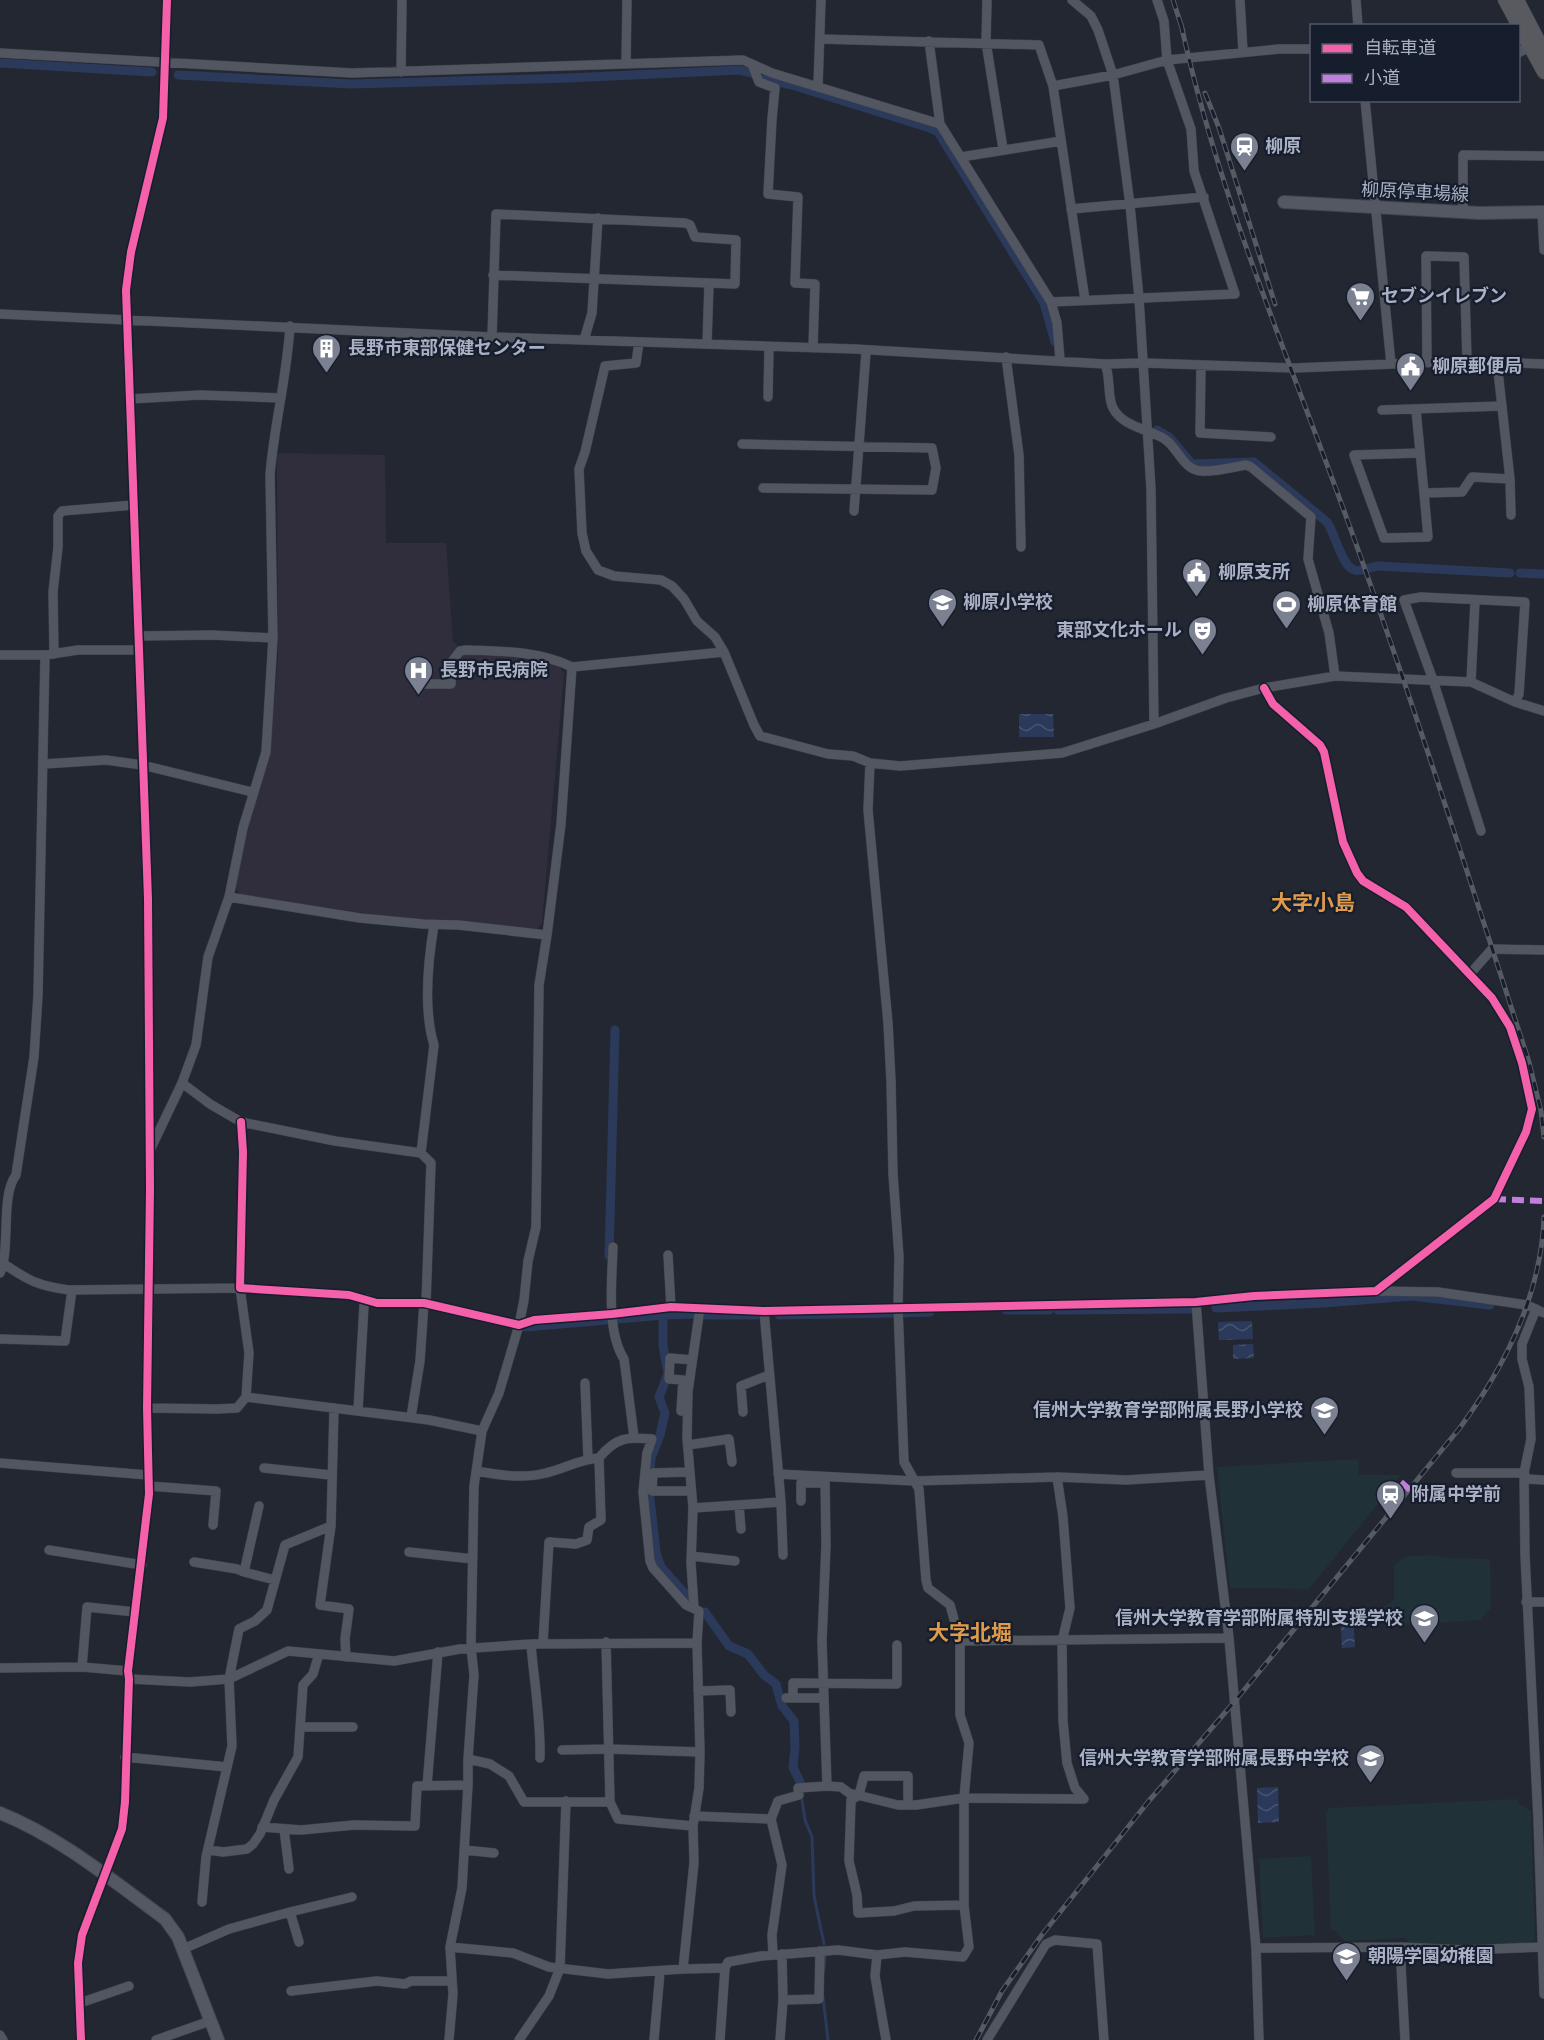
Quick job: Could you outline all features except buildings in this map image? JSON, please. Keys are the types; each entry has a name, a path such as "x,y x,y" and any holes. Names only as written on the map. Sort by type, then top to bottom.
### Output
{"highway":[{"path":"1505,0 1514,24"},
{"path":"1517,0 1544,52"},
{"path":"1524,50 1544,71"}],"main road":[{"name":"柳原停車場線","path":"1284,202 1463,212 1543,212"},
{"path":"0,1813 48,1837 165,1919 178,1937 218,2040"}],"street":[{"path":"81,2040 78,1963 82,1935 122,1829 129,1675 142,1565 148,1486 150,1150 148,899 126,290 131,252 163,118 167,0"},
{"path":"400,72 402,0"},
{"path":"626,64 627,0"},
{"path":"818,86 821,0"},
{"path":"987,0 986,42 1003,149"},
{"path":"1072,0 1091,16 1113,75 1130,205 1144,363 1151,489 1154,724"},
{"path":"1051,302 1235,294 1194,171 1191,129 1167,60 1164,21 1157,0"},
{"path":"1240,0 1243,52"},
{"path":"1356,0 1358,24"},
{"path":"820,39 1039,45 1053,86 1085,300"},
{"path":"928,41 940,124 1051,302 1057,323 1060,360"},
{"path":"1053,86 1113,75 1167,60 1279,49 1310,49"},
{"path":"0,53 352,74 742,60 772,73 940,124"},
{"path":"752,64 759,82 775,88 768,194 798,197 795,283 814,284 813,348"},
{"path":"1365,102 1391,364"},
{"path":"961,157 1061,141"},
{"path":"1463,212 1463,155 1544,156"},
{"path":"1071,209 1204,197"},
{"path":"1543,212 1544,250"},
{"path":"492,337 493,274 496,214 685,223 690,225 695,237 736,240 735,284 493,274"},
{"path":"584,340 592,313 598,218"},
{"path":"1427,362 1426,256 1464,257 1467,361"},
{"path":"707,344 709,283"},
{"path":"0,314 492,337 813,348 1105,364 1144,363 1295,368 1467,361 1544,364"},
{"path":"150,1150 182,1083 196,1045 208,957 229,897 252,792 266,752 273,638 270,475 272,450 288,358 290,326"},
{"path":"639,342 636,363 605,366 579,469 582,533 586,551 598,570 614,576 661,580 672,586 684,599 697,621 715,637 724,652 760,735 828,754 853,756 870,763 900,766 1062,753 1226,698 1264,688 1335,676 1471,682 1515,702 1544,711"},
{"path":"768,397 769,347"},
{"path":"854,511 867,352"},
{"path":"1006,357 1019,455 1021,547"},
{"path":"1497,362 1510,479 1511,515"},
{"path":"1105,364 1109,373 1111,406 1119,417 1165,438 1192,469 1200,471 1246,465 1251,467 1308,512 1311,517 1308,560 1329,633 1335,676"},
{"path":"1201,365 1200,433 1271,437"},
{"path":"130,399 200,395 282,398"},
{"path":"1382,410 1502,406"},
{"path":"1416,410 1428,537 1384,538 1354,455 1420,453"},
{"path":"742,444 932,448 936,468 932,490 763,488"},
{"path":"1424,493 1462,492 1472,477 1510,479"},
{"path":"134,505 62,511 58,516 44,764 39,887 38,995 34,1056 6,1222 2,1269 48,1287 72,1290 240,1288 349,1295 377,1303 425,1303 519,1325 534,1320 671,1307 764,1311 1196,1302 1254,1296 1376,1291 1438,1292 1527,1305 1540,1311 1522,1344 1522,1359 1529,1387 1531,1439 1524,1473 1526,1602 1541,1818 1544,1994"},
{"path":"1481,831 1433,680 1404,600 1421,597 1525,602 1519,694 1515,702"},
{"path":"1471,682 1475,601"},
{"path":"138,636 212,635 273,638"},
{"path":"0,655 49,654 78,650 138,650"},
{"path":"418,684 451,684 451,663 460,651 466,650 537,655 555,659 572,667 724,652"},
{"path":"449,2040 452,1981 450,1947 462,1888 474,1675 471,1647 476,1471 482,1431 499,1393 519,1325 528,1261 536,1227 539,985 561,824 572,667"},
{"path":"1264,688 1273,704 1320,745 1324,752 1342,842 1357,873 1369,885 1406,907 1492,998 1510,1027 1522,1063 1532,1109 1526,1132 1494,1199 1376,1291"},
{"path":"44,764 105,760 142,765 252,792"},
{"path":"720,2040 725,1968 728,1962 838,1950 877,1955 905,1952 963,1957 969,1947 964,1905 964,1798 969,1743 960,1715 960,1641 950,1605 928,1588 919,1489 904,1462 898,1308 899,1257 893,1174 891,1081 888,1023 868,810 870,763"},
{"path":"229,897 360,918 458,925 547,935"},
{"path":"421,1153 434,1045 430,1031 428,1005 430,949 434,925"},
{"path":"1470,974 1492,949 1544,950"},
{"path":"182,1083 210,1104 241,1122 335,1141 421,1153 431,1163 425,1303 420,1361 411,1417"},
{"path":"147,1408 237,1408 246,1397 249,1353 240,1288 243,1164 241,1122"},
{"path":"0,1182 13,1178"},
{"path":"613,1247 612,1314 619,1351 624,1359 634,1437"},
{"path":"668,1255 671,1307"},
{"path":"0,1339 65,1341 72,1290"},
{"path":"358,1410 364,1305 367,1299"},
{"path":"1196,1302 1209,1475 1229,1638 1256,1948 1259,2040"},
{"path":"694,1608 691,1556 693,1508 687,1411 700,1308"},
{"path":"764,1311 781,1502 783,1555"},
{"path":"687,1411 681,1411 683,1380 669,1379 670,1358 692,1360"},
{"path":"743,1412 741,1386 769,1374"},
{"path":"585,1383 588,1459"},
{"path":"246,1397 411,1417 482,1431"},
{"path":"334,1408 331,1526 320,1605 349,1609 345,1639 346,1657"},
{"path":"543,1643 549,1542 576,1544 586,1540 589,1527 601,1520 599,1458 623,1437 652,1438 647,1453 643,1492 650,1561 653,1568 687,1605 699,1611 697,1643 699,1788 693,1826 694,1863 684,1969"},
{"path":"688,1445 729,1439 732,1462"},
{"path":"476,1471 512,1477 545,1474 588,1459 599,1458"},
{"path":"0,1463 148,1475"},
{"path":"264,1468 331,1475"},
{"path":"690,1472 653,1473 652,1491 691,1491"},
{"path":"1456,1473 1524,1473"},
{"path":"1524,1473 1527,1479 1544,1480"},
{"path":"778,1474 825,1480 914,1481 1057,1477 1126,1480 1209,1475"},
{"path":"780,2040 783,2000 772,1935 782,1865 771,1819 778,1801 799,1795 798,1788 827,1786 841,1787 849,1793 898,1805 964,1798 1084,1799 1075,1788 1067,1763 1063,1721 1062,1641 1070,1608 1063,1517 1057,1477"},
{"path":"801,1502 801,1483 825,1480"},
{"path":"825,1480 826,1545 822,1641 827,1786"},
{"path":"148,1486 216,1491 213,1525"},
{"path":"693,1508 781,1502"},
{"path":"739,1505 741,1529"},
{"path":"244,1572 259,1506"},
{"path":"202,1902 209,1850 232,1746 229,1680 239,1629 255,1621 267,1610 285,1545 331,1526"},
{"path":"50,1550 142,1565"},
{"path":"409,1552 473,1559"},
{"path":"691,1556 735,1561"},
{"path":"194,1562 237,1569 275,1580"},
{"path":"1526,1602 1544,1602"},
{"path":"82,1667 87,1607 135,1612"},
{"path":"960,1641 1229,1638"},
{"path":"606,1642 610,1802 618,1819 693,1826"},
{"path":"0,1668 82,1667 190,1682 229,1680 288,1651 394,1661 471,1647 543,1643 697,1643"},
{"path":"531,1644 536,1708 541,1726 540,1758"},
{"path":"823,1698 790,1698 794,1683 897,1684 897,1645"},
{"path":"427,1786 438,1652"},
{"path":"209,1850 223,1852 247,1849 254,1844 274,1800 298,1757 303,1685 313,1674 319,1654"},
{"path":"698,1691 730,1690 731,1712"},
{"path":"301,1727 353,1727"},
{"path":"562,1750 700,1752"},
{"path":"125,1757 227,1767"},
{"path":"468,1759 490,1764 509,1776 524,1802 610,1802"},
{"path":"908,1805 908,1776 864,1776 859,1795 851,1800 849,1861 857,1894 858,1913 894,1911 914,1906 964,1905"},
{"path":"262,1827 312,1830 354,1825 415,1826 417,1786 468,1785"},
{"path":"519,2040 549,1996 560,1968 566,1802"},
{"path":"694,1816 771,1819"},
{"path":"284,1829 289,1869"},
{"path":"464,1850 495,1853"},
{"path":"183,1949 229,1929 352,1897"},
{"path":"290,1912 299,1942"},
{"path":"987,2040 1046,1944 1055,1940 1097,1944 1104,2040"},
{"path":"450,1947 513,1953 549,1967 608,1974 725,1968"},
{"path":"1256,1948 1400,1947 1465,1950 1542,1947"},
{"path":"1400,1947 1405,2040"},
{"path":"783,2000 819,1999 820,1951"},
{"path":"877,1955 875,1976 886,2040"},
{"path":"654,2040 660,1972"},
{"path":"291,1991 377,1981 405,1984 411,1981 452,1981"},
{"path":"80,2002 129,1986"},
{"path":"156,2040 210,2021"},
{"path":"0,2035 3,2040"}],"shaded area":[{"name":"長野市民病院","path":"279,453 385,455 386,543 446,543 453,641 465,654 541,659 558,665 564,674 542,923 537,929 443,919 406,919 240,895 235,887 255,797 266,768 273,718 278,656 277,455"},
{"path":"1358,1459 1359,1475 1401,1475 1309,1589 1230,1588 1217,1467"},
{"path":"1436,1555 1444,1558 1490,1559 1491,1608 1480,1620 1387,1626 1384,1622 1383,1607 1394,1600 1394,1565 1408,1556"},
{"path":"1517,1799 1518,1803 1531,1811 1535,1939 1531,1943 1464,1946 1410,1943 1405,1938 1345,1941 1334,1930 1331,1930 1326,1813 1329,1808"},
{"path":"1311,1856 1315,1935 1263,1938 1259,1859"}],"water":[{"path":"1019,714 1053,714 1054,737 1019,737"},
{"path":"1252,1321 1253,1339 1219,1340 1218,1322"},
{"path":"1253,1344 1254,1358 1233,1359 1233,1345"},
{"path":"1353,1612 1355,1647 1342,1648 1340,1613"},
{"path":"1278,1787 1279,1822 1258,1823 1257,1788"}],"waterway":[{"path":"0,63 152,72"},
{"path":"178,75 352,84 740,70 751,73"},
{"path":"763,79 792,85 938,132 1044,303 1055,342"},
{"path":"1157,430 1169,437 1192,464 1254,462 1327,522 1350,568 1363,570 1378,566 1510,573"},
{"path":"1520,573 1544,574"},
{"path":"609,1256 615,1030"},
{"path":"1216,1308 1412,1296 1490,1305"},
{"path":"1058,1310 1193,1309"},
{"path":"1006,1310 1049,1310"},
{"path":"901,1313 930,1312"},
{"path":"779,1315 894,1313"},
{"path":"617,1319 694,1314"},
{"path":"663,1315 663,1346 668,1374 659,1397 665,1413 651,1458 649,1490 656,1553 661,1567 689,1598"},
{"path":"704,1315 757,1315"},
{"path":"525,1327 607,1320"},
{"path":"705,1612 729,1646 748,1654 764,1675 776,1684 782,1706 794,1721 793,1767 800,1782"},
{"path":"802,1800 805,1820 812,1837 814,1896 824,1944"},
{"path":"824,1970 825,1956"},
{"path":"823,1997 828,2040"}],"railway":[{"path":"1173,0 1183,31"},
{"path":"1181,24 1196,88 1234,213 1371,586 1463,858 1529,1062 1541,1111 1544,1137"},
{"path":"1205,93 1219,128 1275,304"},
{"path":"976,2040 1002,1991 1041,1936 1148,1802 1235,1701 1459,1429 1476,1405 1505,1355 1528,1302 1536,1274 1544,1217"}],"marked path":[{"path":"1494,1199 1544,1201"},
{"path":"1401,1482 1417,1496"}],"cycle path":[{"path":"81,2040 78,1963 82,1935 122,1829 125,1802 128,1671 149,1494 147,1408 150,1189 148,899 126,290 131,252 163,118 167,0"},
{"path":"241,1122 243,1152 240,1288 349,1295 377,1303 424,1303 519,1325 534,1320 671,1307 764,1311 1196,1302 1254,1296 1376,1291 1494,1199 1526,1132 1532,1109 1522,1063 1510,1027 1492,998 1406,907 1363,881 1357,873 1343,842 1324,752 1320,745 1273,704 1264,688"}],"place":[{"name":"柳原","path":"1244,172"},
{"name":"セブンイレブン","path":"1360,322"},
{"name":"長野市東部保健センター","path":"327,374"},
{"name":"柳原郵便局","path":"1411,392"},
{"name":"柳原支所","path":"1197,598"},
{"name":"柳原小学校","path":"942,628"},
{"name":"柳原体育館","path":"1286,630"},
{"name":"東部文化ホール","path":"1203,656"},
{"name":"長野市民病院","path":"419,696"},
{"name":"信州大学教育学部附属長野小学校","path":"1324,1436"},
{"name":"附属中学前","path":"1390,1520"},
{"name":"信州大学教育学部附属特別支援学校","path":"1424,1644"},
{"name":"信州大学教育学部附属長野中学校","path":"1370,1784"},
{"name":"朝陽学園幼稚園","path":"1347,1982"}],"district":[{"name":"大字小島","path":"1313,903"},
{"name":"大字北堀","path":"970,1633"}]}
